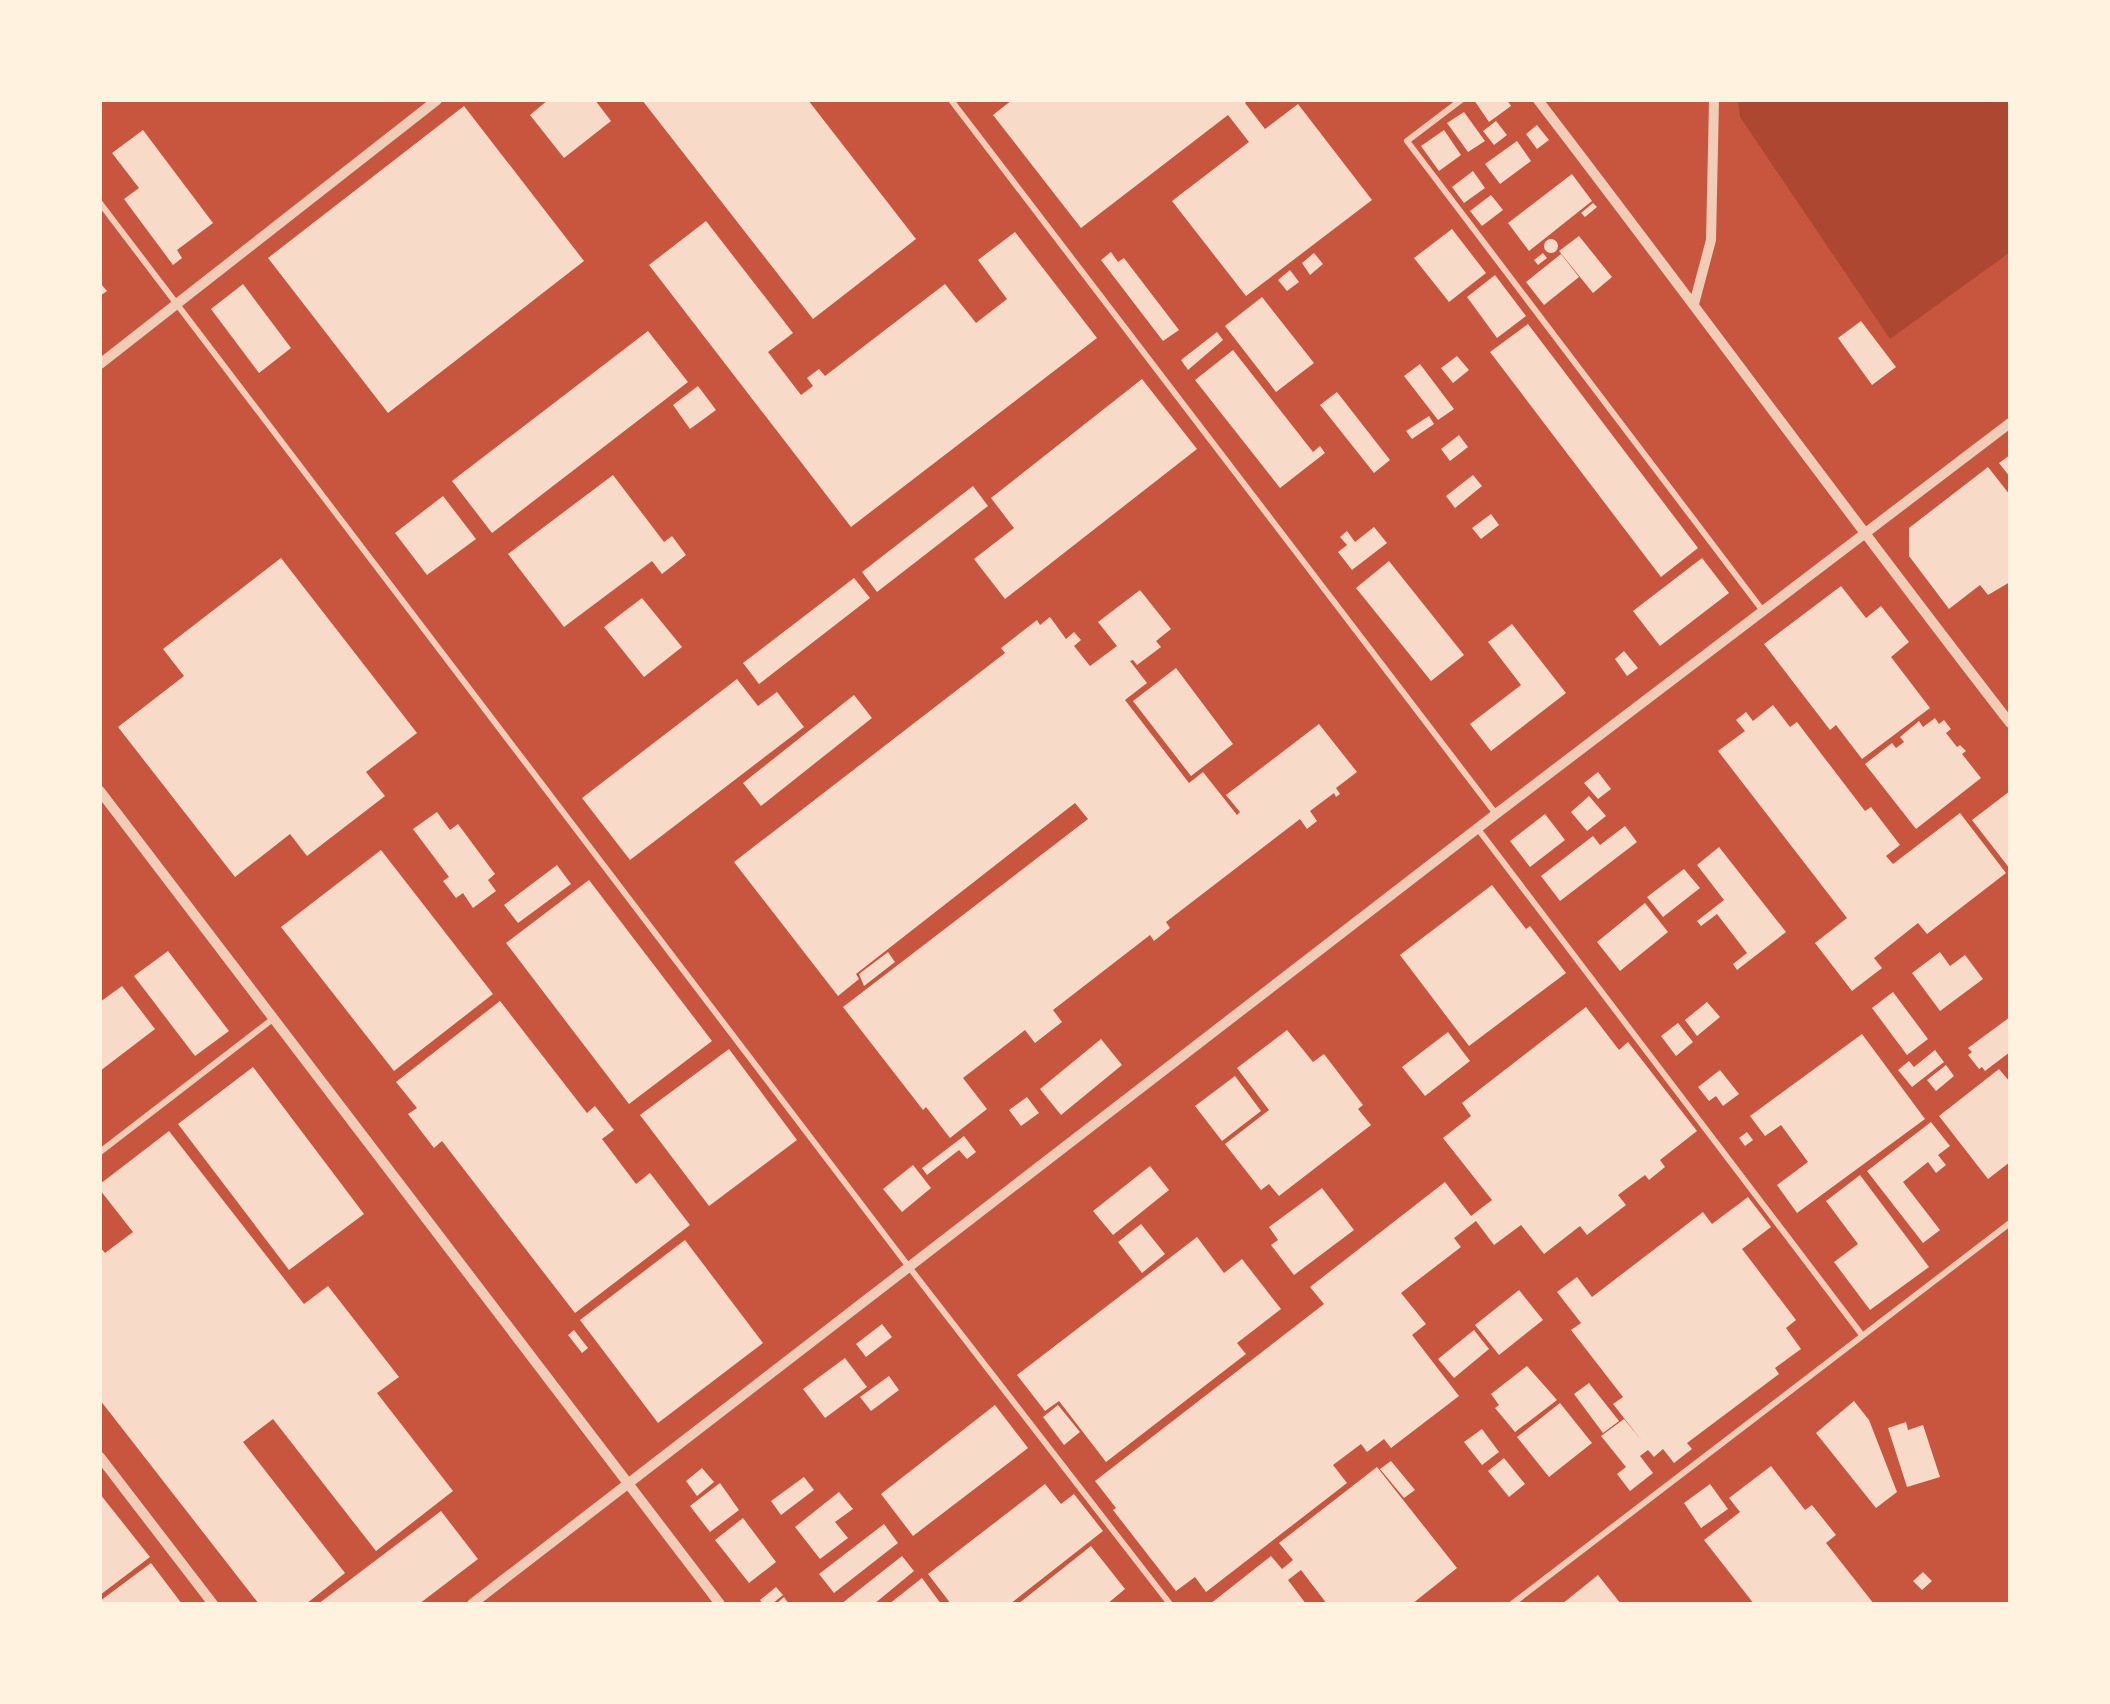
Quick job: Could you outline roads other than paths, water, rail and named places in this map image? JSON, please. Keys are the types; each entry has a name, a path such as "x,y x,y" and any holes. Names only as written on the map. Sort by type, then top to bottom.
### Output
{"street":[{"path":"100,364 179,305 438,100"},
{"path":"951,100 1496,814"},
{"path":"1461,100 1407,141 1763,611"},
{"path":"1538,100 1694,304 1863,534 2010,723"},
{"path":"1694,304 1712,240 1714,100"},
{"path":"100,203 909,1267 1170,1604"},
{"path":"472,1604 1496,814 2010,423"},
{"path":"100,791 720,1604"},
{"path":"1478,829 1862,1335"},
{"path":"100,1152 274,1018"},
{"path":"1512,1604 2010,1223"},
{"path":"100,1457 213,1604"}]}
